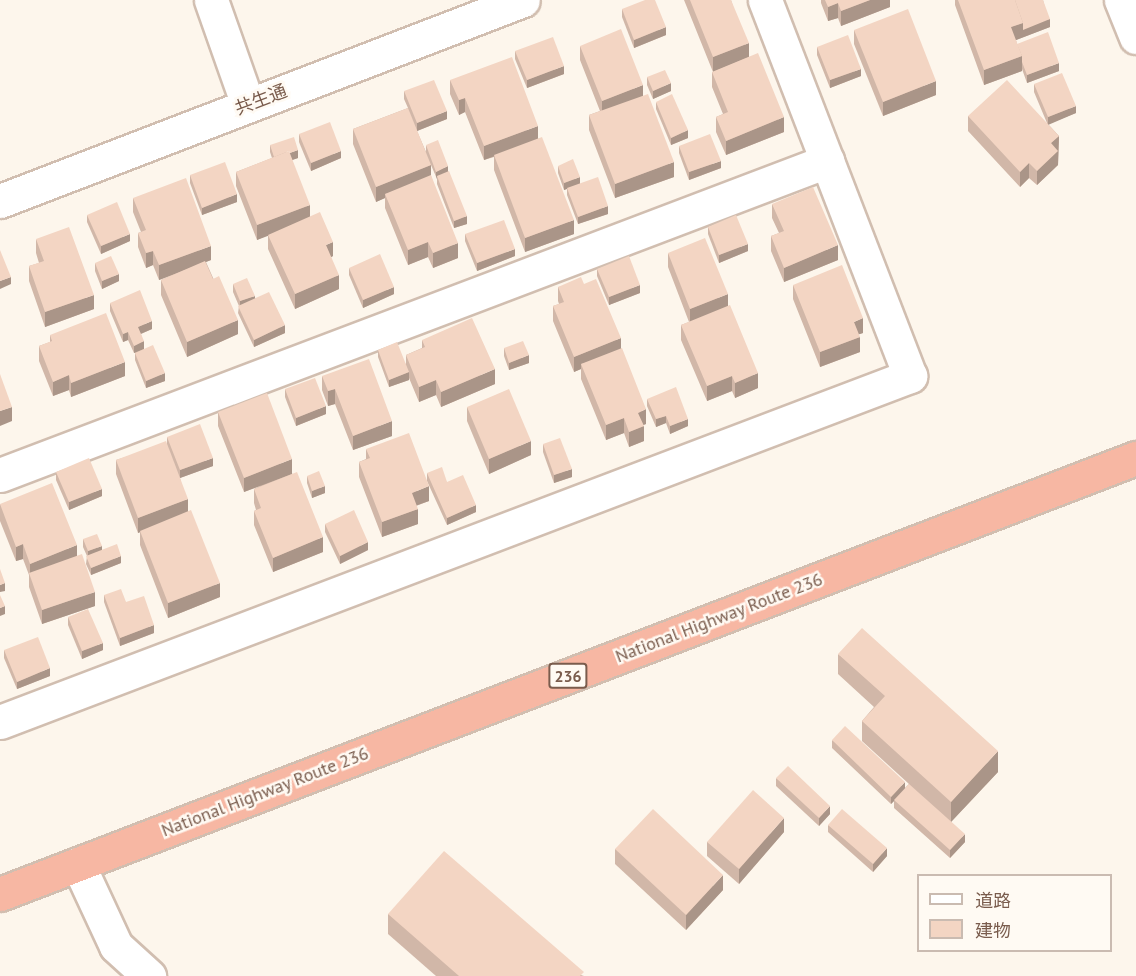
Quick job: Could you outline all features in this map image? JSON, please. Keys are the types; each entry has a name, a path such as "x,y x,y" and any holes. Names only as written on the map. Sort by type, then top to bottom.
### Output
{"highway":[{"name":"National Highway Route 236","path":"0,894 1136,458"}],"street":[{"path":"211,0 248,105"},
{"name":"共生通","path":"0,201 523,0"},
{"path":"0,722 910,376 765,0"},
{"path":"1121,0 1136,37"},
{"path":"0,475 827,161"},
{"path":"78,864 116,946 149,976"}],"building":[{"path":"645,0 655,0 666,27 634,40 622,9"},
{"path":"690,0 731,0 749,43 713,57"},
{"path":"825,0 870,0 841,11 838,3 828,7"},
{"path":"958,0 1015,0 1023,23 1011,27 1022,56 984,70"},
{"path":"1015,0 1043,0 1050,19 1023,30 1023,23"},
{"path":"908,9 936,81 883,102 854,30"},
{"path":"621,29 643,85 602,101 580,46"},
{"path":"1048,32 1059,63 1027,75 1017,44"},
{"path":"848,35 861,69 830,80 817,47"},
{"path":"553,37 564,66 527,80 515,51"},
{"path":"758,53 784,117 726,141 716,117 728,112 712,72"},
{"path":"512,57 538,126 484,146 465,98 459,100 450,80"},
{"path":"665,70 671,83 653,91 647,77"},
{"path":"1062,73 1076,106 1048,117 1034,84"},
{"path":"434,80 447,111 417,123 404,91"},
{"path":"1007,80 1059,136 1051,143 1058,151 1037,171 1029,163 1020,172 968,116"},
{"path":"648,94 674,162 615,184 589,115"},
{"path":"672,94 688,130 671,138 656,102"},
{"path":"408,108 431,165 376,187 353,129"},
{"path":"330,122 341,151 311,163 299,134"},
{"path":"710,134 721,161 689,172 679,146"},
{"path":"294,137 298,150 274,157 270,145"},
{"path":"542,137 574,220 525,238 494,155"},
{"path":"438,140 448,166 436,172 426,145"},
{"path":"289,151 310,205 257,225 236,172"},
{"path":"573,159 580,177 564,183 558,166"},
{"path":"225,162 237,194 202,208 190,175"},
{"path":"449,171 467,216 454,221 437,176"},
{"path":"431,175 458,243 433,253 428,242 408,250 385,194"},
{"path":"598,177 608,206 578,217 567,188"},
{"path":"186,178 211,246 159,265 153,251 146,253 138,233 146,230 133,198"},
{"path":"813,187 838,245 784,268 771,236 784,231 772,204"},
{"path":"117,202 130,234 101,246 87,215"},
{"path":"320,212 333,242 326,245 339,275 295,294 268,235"},
{"path":"736,215 748,244 719,255 708,227"},
{"path":"504,220 515,249 477,263 465,234"},
{"path":"69,227 94,295 45,312 29,266 44,261 36,239"},
{"path":"705,238 728,294 690,309 668,253"},
{"path":"0,250 11,277 0,281"},
{"path":"380,254 394,287 363,300 349,268"},
{"path":"111,256 119,274 102,281 95,263"},
{"path":"629,256 640,285 609,297 597,269"},
{"path":"205,261 213,279 219,276 238,320 187,342 161,280"},
{"path":"842,265 863,318 854,322 860,337 820,352 793,285"},
{"path":"581,277 584,284 596,279 621,338 574,357 553,306 564,302 558,287"},
{"path":"247,278 255,296 240,301 233,284"},
{"path":"140,290 152,321 138,327 144,341 134,346 128,332 123,334 110,303"},
{"path":"269,292 285,325 254,340 238,306"},
{"path":"730,305 758,373 735,383 732,376 707,386 681,325"},
{"path":"106,313 125,362 71,383 69,375 53,382 39,346 52,341 50,335"},
{"path":"472,318 495,369 441,392 436,380 419,387 406,355 425,347 422,340"},
{"path":"523,341 529,355 509,363 504,348"},
{"path":"397,342 409,372 389,380 378,350"},
{"path":"153,345 165,373 146,381 135,353"},
{"path":"622,348 646,409 638,413 644,426 629,432 624,418 606,425 581,364"},
{"path":"369,359 392,421 353,436 335,389 328,391 322,376"},
{"path":"0,374 12,407 0,411"},
{"path":"315,378 326,406 296,418 285,389"},
{"path":"676,387 688,419 670,426 666,416 656,419 647,399"},
{"path":"509,389 531,441 489,459 467,407"},
{"path":"267,393 292,459 244,478 218,412"},
{"path":"200,424 213,458 180,470 167,437"},
{"path":"409,433 429,486 412,493 418,509 382,522 359,462 370,458 366,449"},
{"path":"560,438 572,469 554,475 543,444"},
{"path":"166,441 188,499 138,518 116,460"},
{"path":"89,458 102,489 69,502 56,472"},
{"path":"442,467 447,482 463,475 476,505 447,518 427,473"},
{"path":"319,471 325,486 312,491 307,476"},
{"path":"297,472 323,537 273,558 254,511 261,508 254,489"},
{"path":"52,483 77,545 30,564 23,544 16,547 0,504"},
{"path":"191,510 220,583 168,603 140,531"},
{"path":"354,510 368,542 340,556 325,524"},
{"path":"97,534 102,546 88,551 83,539"},
{"path":"117,544 121,556 91,568 86,556"},
{"path":"82,554 95,592 42,610 29,573"},
{"path":"0,569 5,583 0,585"},
{"path":"121,589 126,602 144,596 154,625 120,638 104,595"},
{"path":"0,595 5,606 0,608"},
{"path":"88,609 103,643 82,651 68,617"},
{"path":"862,628 998,751 951,802 862,721 885,696 838,654"},
{"path":"38,637 50,668 17,682 4,650"},
{"path":"845,726 905,782 891,797 832,740"},
{"path":"788,766 830,806 819,818 776,778"},
{"path":"909,784 965,834 950,850 894,800"},
{"path":"753,790 784,818 739,869 707,842"},
{"path":"653,809 723,875 686,915 615,849"},
{"path":"842,809 887,848 873,864 828,825"},
{"path":"444,851 584,972 580,976 459,976 388,914"}]}
